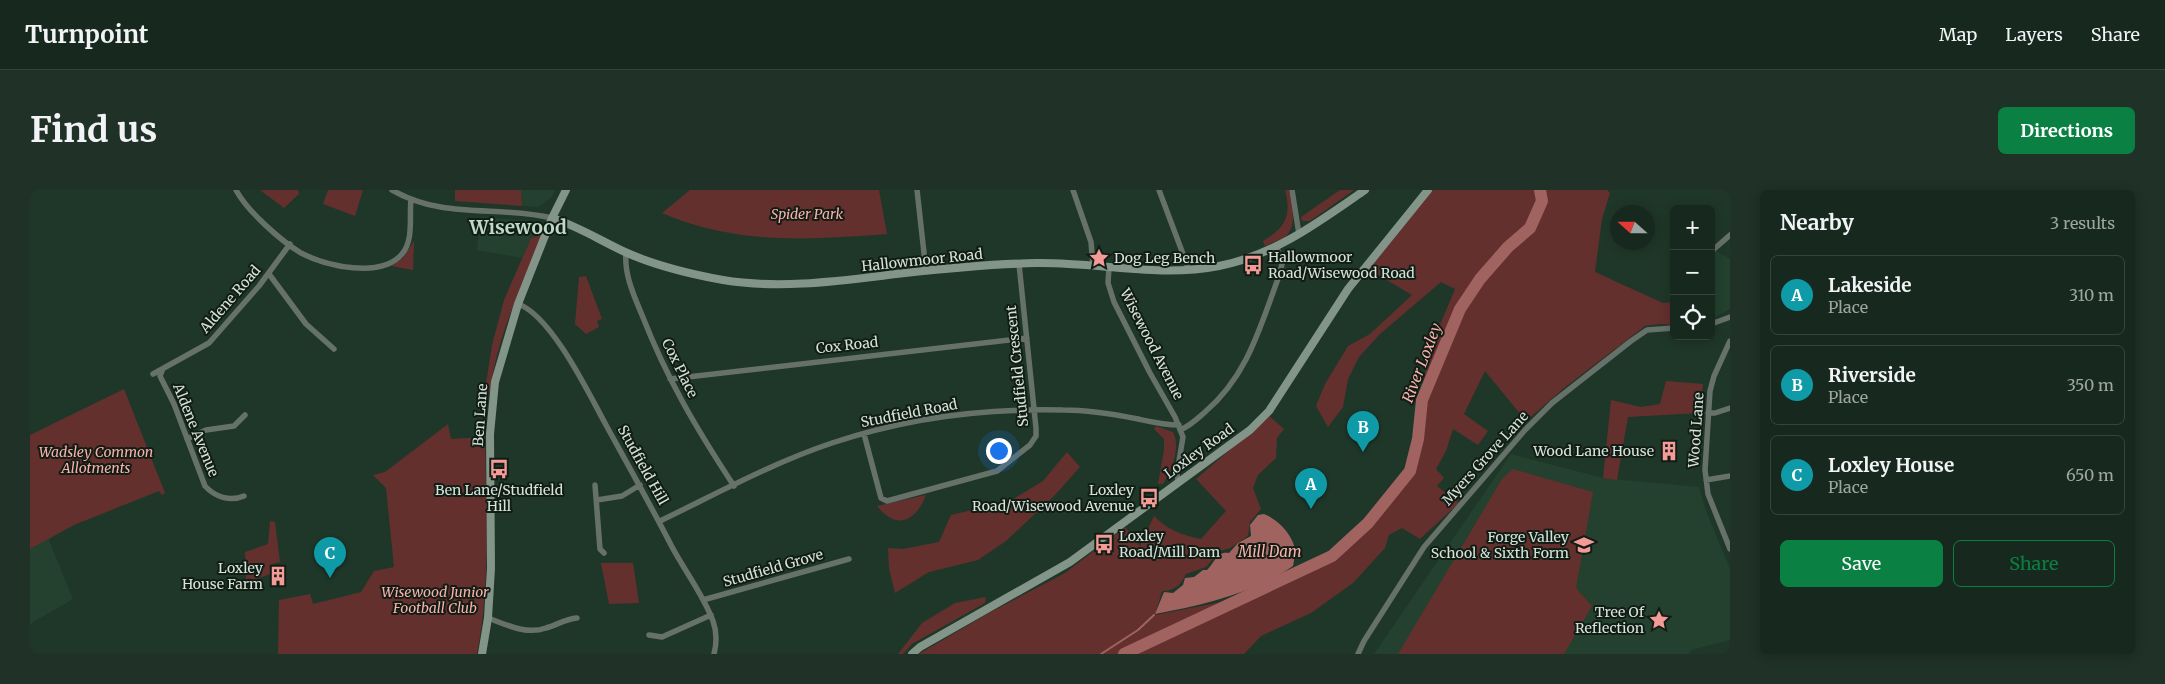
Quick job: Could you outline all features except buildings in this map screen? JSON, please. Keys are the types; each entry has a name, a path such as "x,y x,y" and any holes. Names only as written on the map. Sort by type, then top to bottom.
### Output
{"street":[{"path":"236,190 250,210 307,256 332,264 369,268 385,267 399,257 406,246 409,238 411,199"},
{"path":"392,190 411,199 444,208 552,218"},
{"name":"Ben Lane","path":"482,654 488,618 491,568 491,406 499,363 518,304 552,218 566,190"},
{"path":"917,190 926,271"},
{"path":"1073,190 1091,242 1093,266"},
{"path":"1159,190 1189,270"},
{"path":"1292,190 1299,234"},
{"name":"Hallowmoor Road","path":"552,218 567,223 626,253 672,269 725,280 791,284 1019,264 1093,266 1145,271 1189,270 1228,264 1277,248 1365,190"},
{"name":"Loxley Road","path":"912,654 1070,562 1250,430 1265,415 1348,288 1428,190"},
{"path":"1715,248 1730,235"},
{"name":"Aldene Road","path":"153,374 162,371 209,343 269,274 290,244"},
{"path":"1178,482 1177,474 1183,437 1180,428 1192,423 1214,404 1245,365 1282,264 1277,248"},
{"name":"Cox Place","path":"626,253 626,268 635,298 670,379 693,424 734,486"},
{"name":"Studfield Crescent","path":"864,434 881,498 887,501 1001,468 1034,441 1036,436 1019,264"},
{"name":"Wisewood Avenue","path":"1109,267 1108,283 1114,302 1180,428"},
{"path":"269,274 306,324 334,349"},
{"name":"Studfield Hill","path":"518,304 531,311 576,368 660,521 680,562 711,615 717,636 714,654"},
{"path":"1715,323 1730,317"},
{"name":"Myers Grove Lane","path":"1358,654 1364,641 1424,547 1525,430 1552,404 1642,334 1656,328 1670,328"},
{"name":"Cox Road","path":"670,379 1027,338"},
{"name":"Wood Lane","path":"1730,341 1714,376 1708,413 1705,455 1708,494 1728,538 1730,549"},
{"name":"Aldene Avenue","path":"162,371 160,376 169,392 188,439 201,479 209,490 226,498 244,496"},
{"path":"1708,413 1716,413 1730,408"},
{"name":"Studfield Road","path":"660,521 805,453 864,434 943,417 1033,410 1089,411 1180,428"},
{"path":"188,439 206,430 234,426 245,415"},
{"path":"1706,480 1730,476"},
{"path":"595,485 600,548 604,553"},
{"path":"597,500 622,496 640,485"},
{"name":"Studfield Grove","path":"703,600 849,559"},
{"path":"649,635 662,638 711,615"},
{"path":"488,618 528,631 546,628 568,619 576,618"}],"shaded area":[{"path":"521,190 555,190 552,197 538,207 522,206"},
{"path":"480,217 532,221 540,225 542,235 531,238 522,258 477,250"},
{"path":"1715,250 1730,259 1730,309 1715,317"},
{"name":"Forge Valley School & Sixth Form","path":"1511,454 1603,478 1699,487 1706,511 1730,569 1730,640 1691,650 1689,654 1374,654"},
{"path":"48,538 73,599 30,624 30,549"}],"green space":[{"path":"260,190 298,190 299,194 284,208"},
{"path":"328,190 363,190 355,216 323,204"},
{"path":"455,190 521,190 522,206 455,201"},
{"name":"Spider Park","path":"690,190 879,190 887,234 829,238 773,238 718,231 662,213"},
{"path":"1285,190 1289,190 1293,214 1292,226 1286,236 1265,246 1263,241 1277,231 1285,220 1288,207"},
{"path":"1340,190 1354,190 1310,221 1302,221 1301,217"},
{"path":"1432,190 1607,190 1610,193 1602,219 1595,272 1663,303 1670,302 1670,325 1645,326 1564,388 1526,421 1485,371 1464,414 1488,431 1478,445 1453,429 1446,451 1436,469 1444,478 1437,486 1459,503 1420,539 1402,528 1389,535 1385,548 1353,583 1311,613 1261,636 1244,654 919,654 987,614 1065,573 1125,527 1140,546 1154,516 1176,531 1201,539 1226,511 1196,479 1269,416 1284,429 1277,438 1276,458 1258,475 1253,488 1261,509 1250,522 1248,536 1230,548 1220,551 1206,567 1186,574 1177,587 1162,591 1155,615 1232,600 1288,575 1309,561 1329,556 1371,521 1389,501 1418,443 1422,419 1421,397 1429,351 1455,289 1441,282 1380,334 1359,357 1348,379 1343,407 1328,427 1316,406 1325,384 1348,346 1370,334 1412,295 1368,269"},
{"path":"542,235 518,292 504,332 493,372 490,393 485,390 492,345 504,300 531,238"},
{"path":"414,241 413,270 391,266 403,258"},
{"path":"586,276 602,319 597,321 599,327 586,334 575,324 579,277"},
{"path":"1666,381 1703,384 1700,413 1628,417 1617,480 1603,478 1611,400 1641,407 1660,404"},
{"name":"Wadsley Common Allotments","path":"124,389 165,493 162,495 159,491 74,525 30,549 30,435"},
{"name":"Wisewood Junior Football Club","path":"448,424 451,439 485,437 486,573 477,654 278,654 279,600 310,594 313,604 361,592 374,571 394,567 386,488 373,475 385,472"},
{"path":"1156,426 1173,432 1176,445 1172,466 1163,484 1158,484 1164,439 1154,429"},
{"path":"1067,452 1080,467 1054,496 1006,541 978,560 929,572 895,593 889,569 888,548 903,549 939,542 951,515 1010,501 1043,481"},
{"path":"1513,469 1593,492 1576,588 1592,606 1564,654 1398,654 1502,479"},
{"path":"926,495 917,511 905,520 892,518 884,514 877,506"},
{"path":"270,521 275,522 280,562 272,564 274,573 246,582 245,552 268,544"},
{"path":"601,563 633,563 639,603 609,604"},
{"path":"986,597 985,603 912,644 903,654 898,654 922,623 955,603"}],"water":[{"name":"Mill Dam","path":"1264,514 1279,523 1291,538 1295,550 1293,566 1261,584 1227,597 1155,614 1164,592 1173,593 1183,585 1185,578 1194,577 1203,570 1207,570 1218,556 1229,553 1238,543 1251,536 1250,525 1258,515"}],"waterway":[{"name":"River Loxley","path":"1124,654 1332,556 1368,523 1410,471 1418,439 1422,400 1460,309 1480,279 1508,247 1530,228 1542,201 1540,190"},
{"name":"River Loxley","path":"1295,569 1297,573"},
{"path":"1101,654 1138,630 1154,615"}],"place":[{"name":"Dog Leg Bench","path":"1099,258"},
{"name":"Hallowmoor Road/Wisewood Road","path":"1253,265"},
{"name":"Wood Lane House","path":"1669,451"},
{"name":"Riverside","path":"1363,452"},
{"name":"Ben Lane/Studfield Hill","path":"499,469"},
{"name":"Loxley Road/Wisewood Avenue","path":"1149,498"},
{"name":"Lakeside","path":"1311,509"},
{"name":"Loxley Road/Mill Dam","path":"1104,544"},
{"name":"Forge Valley School & Sixth Form","path":"1584,545"},
{"name":"Loxley House Farm","path":"278,576"},
{"name":"Loxley House","path":"330,578"},
{"name":"Tree Of Reflection","path":"1659,620"}],"district":[{"name":"Wisewood","path":"518,227"}]}
